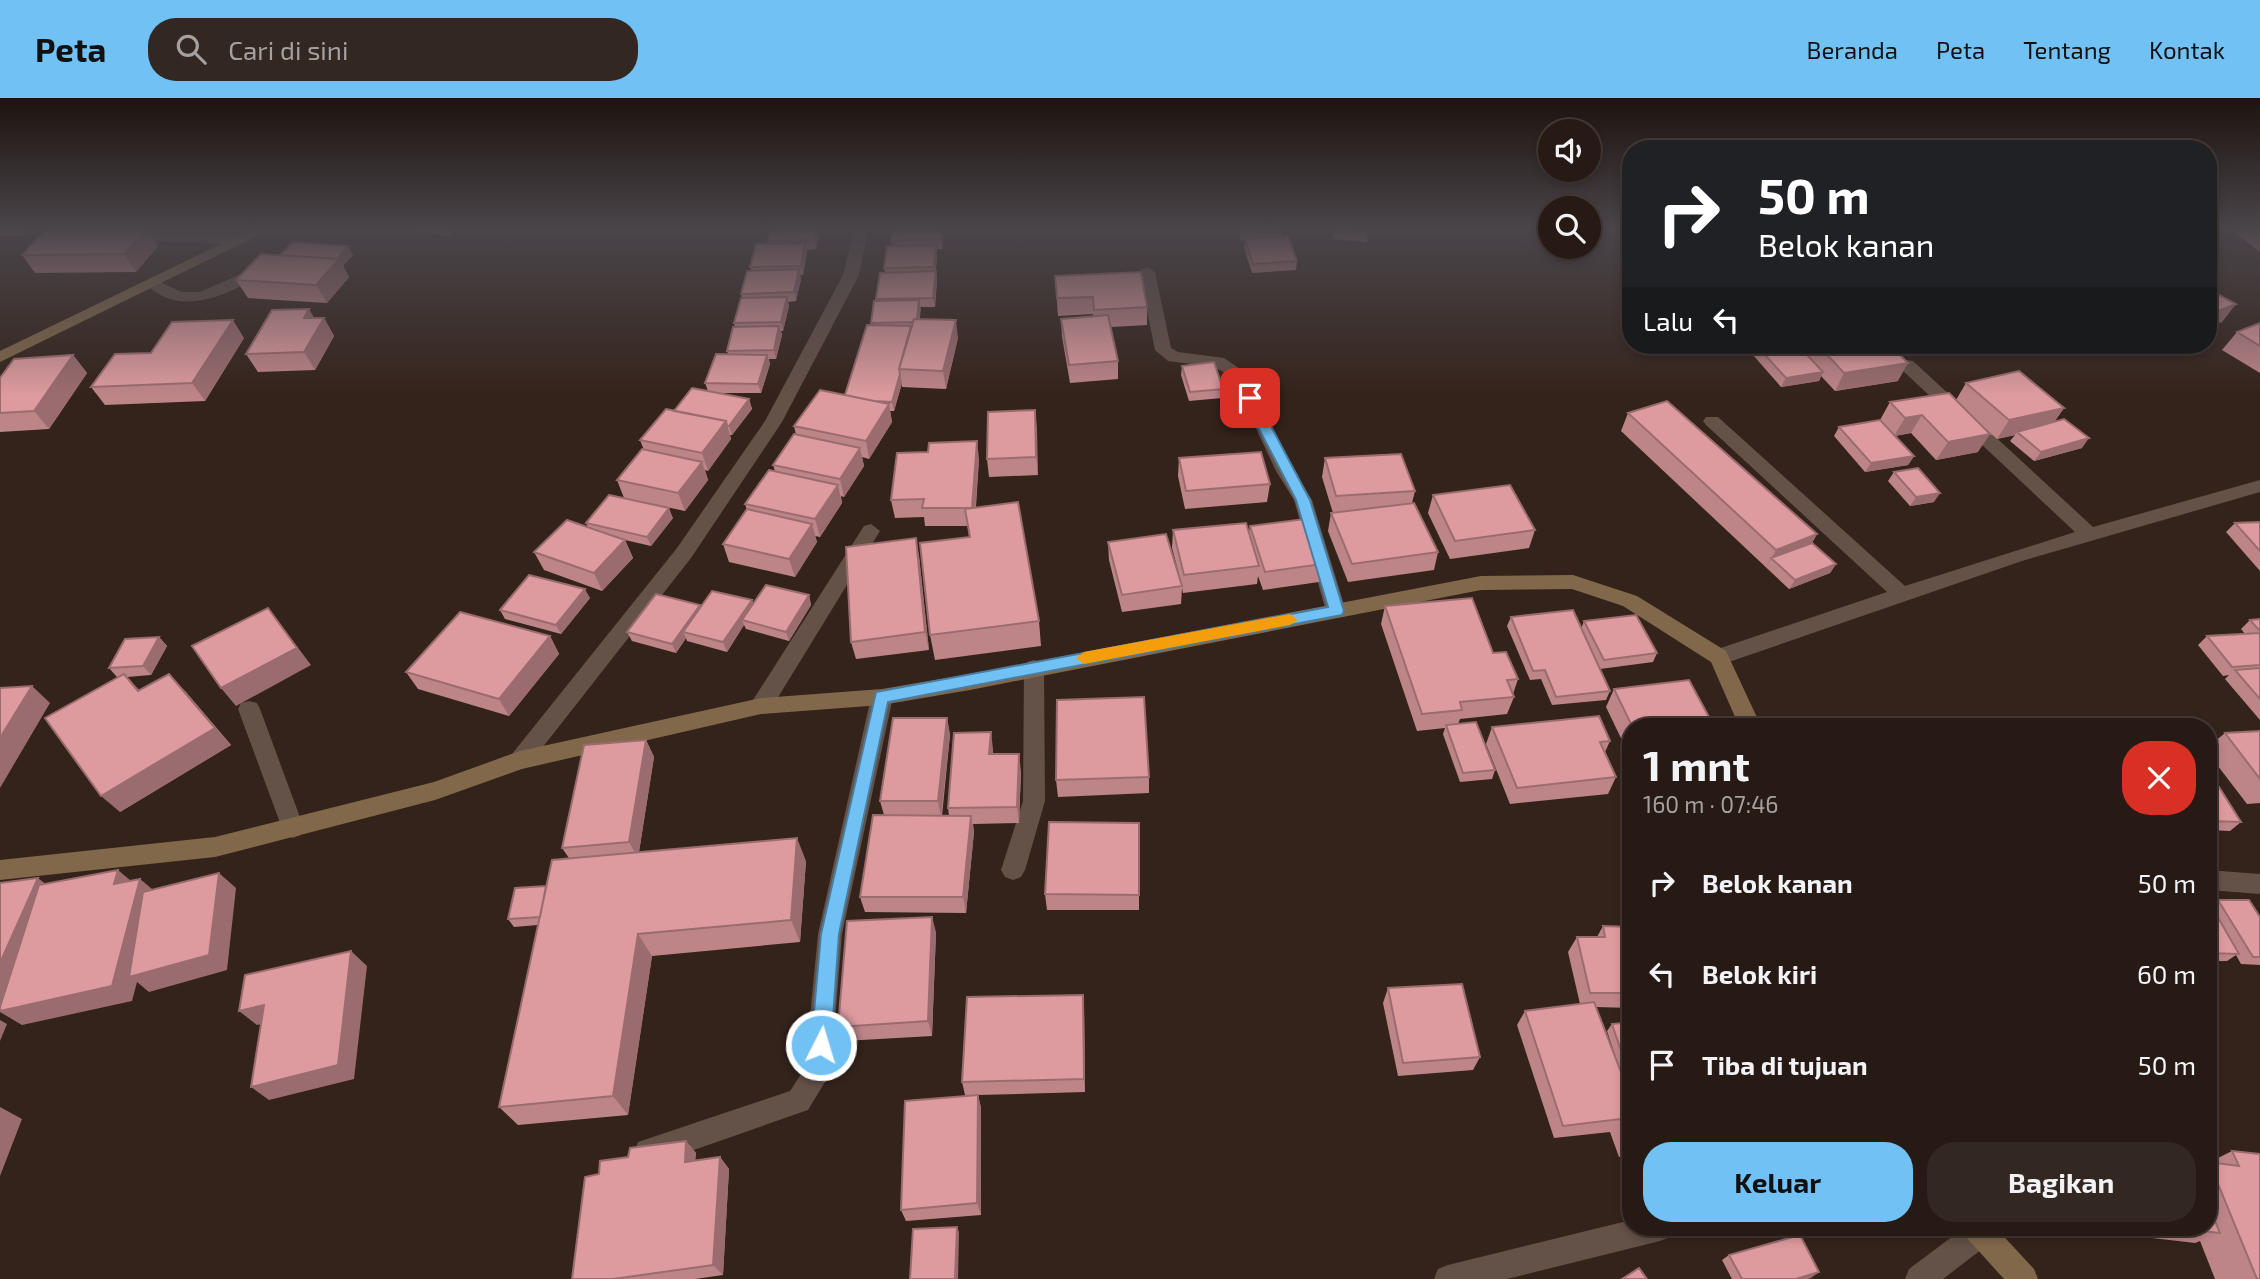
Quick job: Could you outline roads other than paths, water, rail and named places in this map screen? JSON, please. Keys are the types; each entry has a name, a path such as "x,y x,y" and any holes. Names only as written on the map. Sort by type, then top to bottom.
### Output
{"street":[{"path":"0,357 163,285"},
{"path":"160,287 186,297 213,293 230,285"},
{"path":"520,760 684,553 773,422 845,285"},
{"path":"1150,285 1163,349 1174,357 1218,362 1238,373 1285,471 1303,500 1336,611"},
{"path":"1907,365 2090,535"},
{"path":"1712,421 1902,595"},
{"path":"1719,657 2090,535 2260,486"},
{"path":"761,706 871,531"},
{"path":"0,870 215,847 435,791 520,760 761,706 881,697 1481,583 1573,582 1630,601 1719,657 1746,718"},
{"path":"1013,870 1034,802 1034,668"},
{"path":"626,1159 799,1101 818,1073 830,934 881,697"},
{"path":"249,709 293,828"},
{"path":"2217,881 2260,884"},
{"path":"1448,1279 1623,1236"},
{"path":"1919,1279 1971,1236"},
{"path":"1984,1236 2024,1279"}]}
